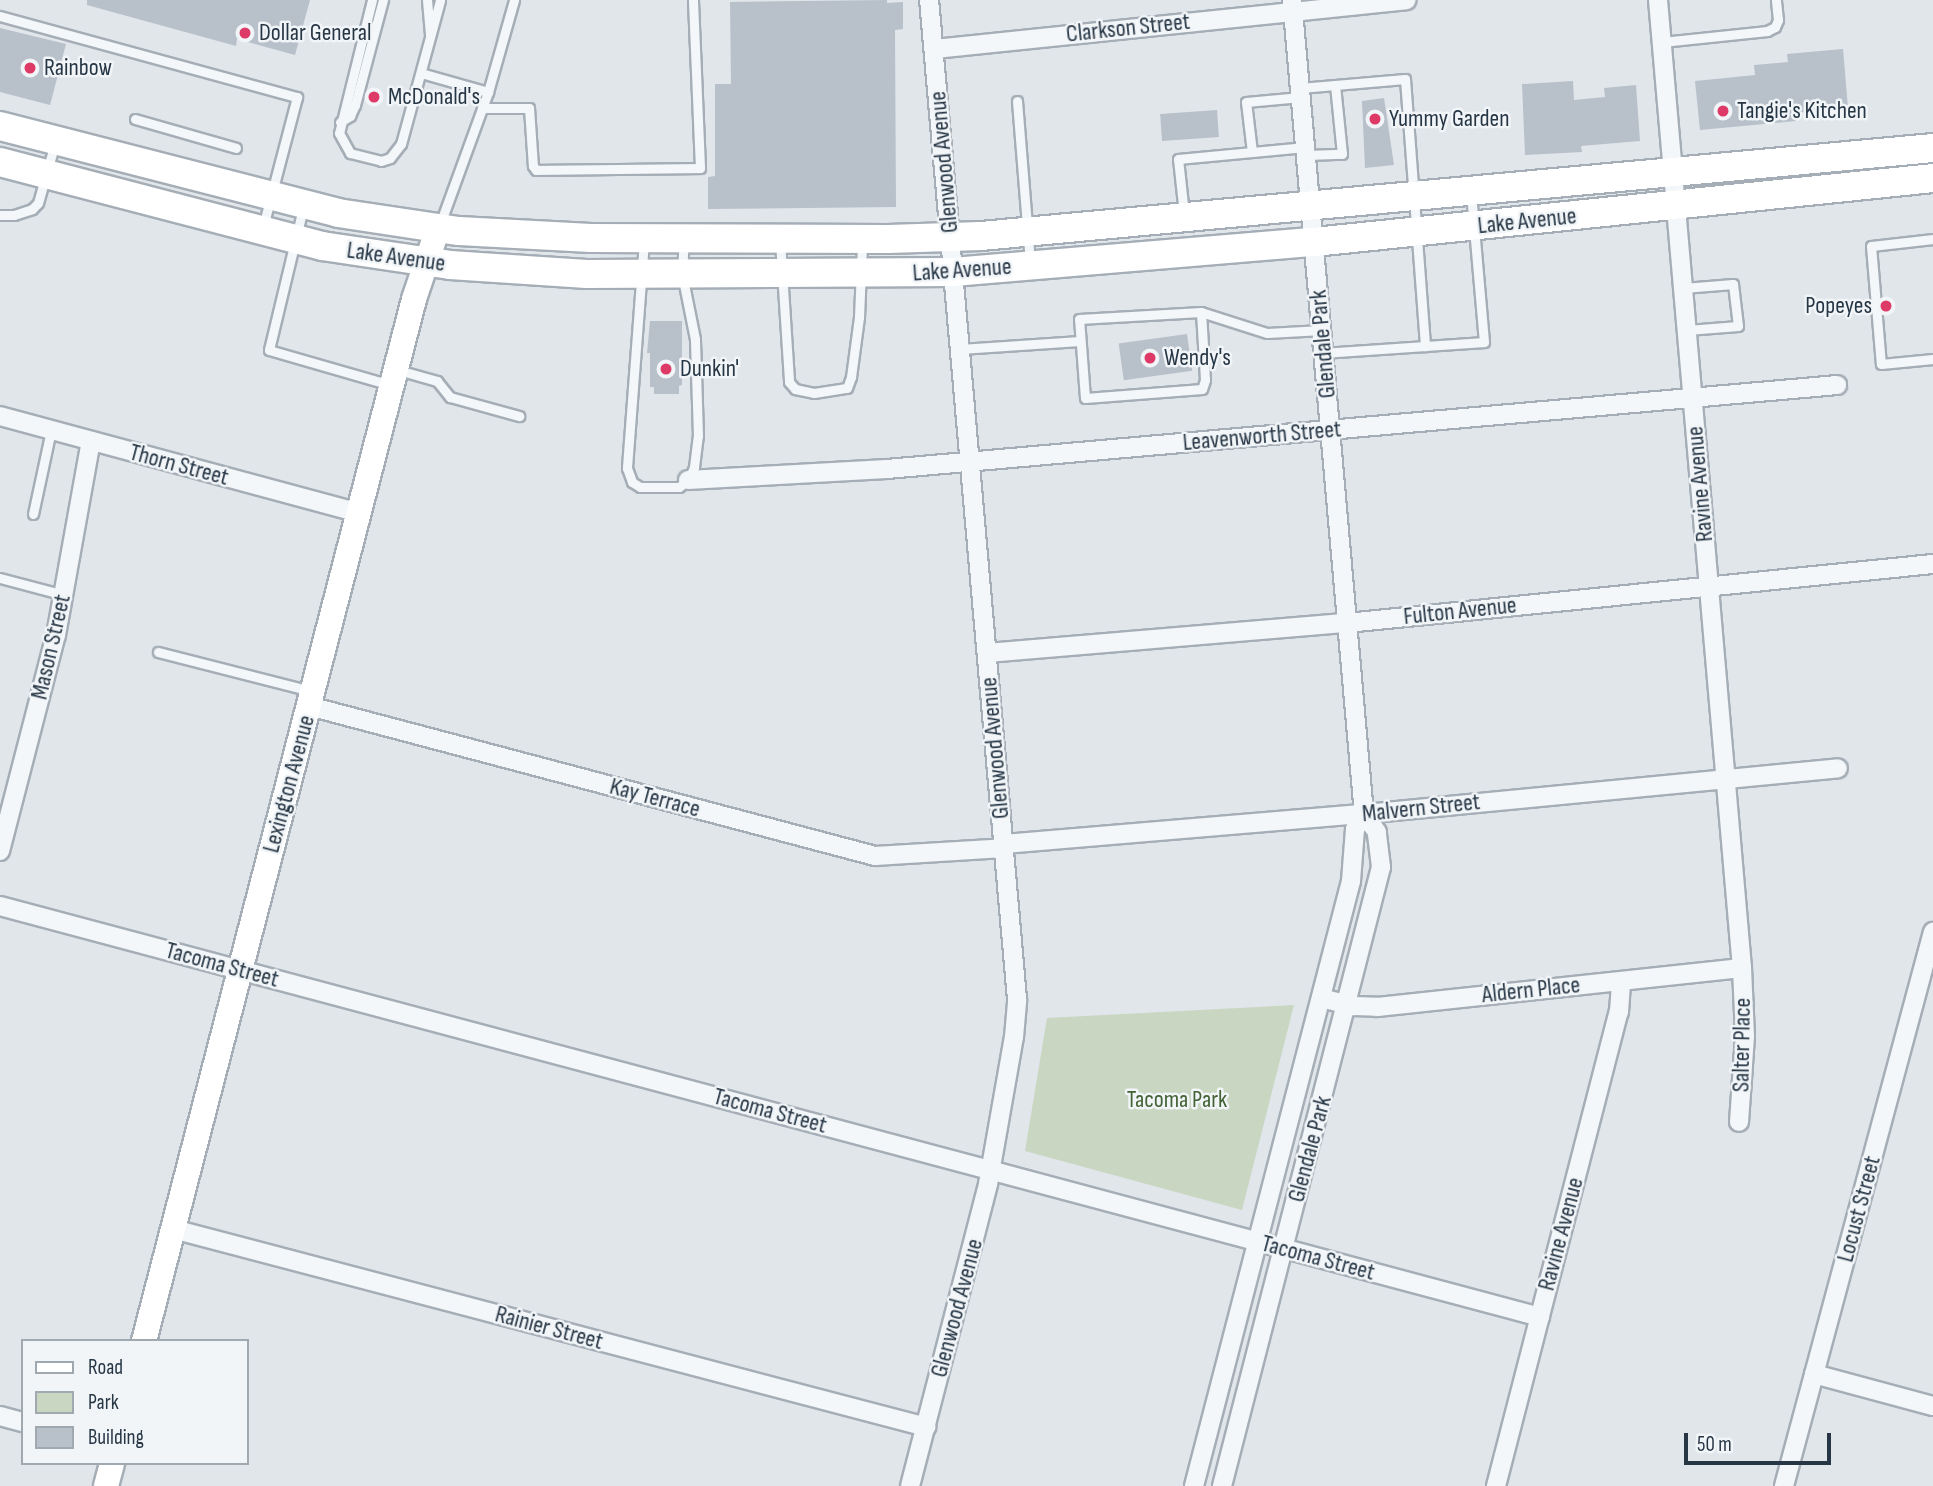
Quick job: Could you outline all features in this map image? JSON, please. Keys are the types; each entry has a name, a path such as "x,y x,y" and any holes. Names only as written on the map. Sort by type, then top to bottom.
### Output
{"main road":[{"name":"Lake Avenue","path":"0,127 304,206 438,228 522,236 644,239 950,238 1933,148"},
{"name":"Lake Avenue","path":"0,162 294,240 426,262 517,271 640,274 861,275 953,272 1314,242 1933,178"},
{"name":"Lexington Avenue","path":"145,1339 394,377 438,228"},
{"path":"106,1486 111,1465"}],"street":[{"name":"Glenwood Avenue","path":"910,1486 991,1170 1016,1012 1004,846 929,0"},
{"name":"Clarkson Street","path":"933,49 1293,5 1406,0"},
{"name":"Ravine Avenue","path":"1658,0 1742,968"},
{"name":"Glendale Park","path":"1222,1486 1381,867 1377,832 1364,814 1293,5"},
{"name":"Leavenworth Street","path":"688,480 754,479 1837,385"},
{"name":"Thorn Street","path":"0,416 359,513"},
{"name":"Mason Street","path":"0,851 64,595 91,441"},
{"name":"Fulton Avenue","path":"987,653 1347,623 1933,564"},
{"name":"Kay Terrace","path":"311,699 875,856 1004,846"},
{"name":"Malvern Street","path":"1004,846 1838,768"},
{"name":"Glendale Park","path":"1194,1486 1353,874 1354,829 1364,814"},
{"name":"Tacoma Street","path":"0,906 1539,1317"},
{"name":"Locust Street","path":"1784,1486 1933,932"},
{"name":"Aldern Place","path":"1321,998 1347,1005 1377,1007 1742,968"},
{"name":"Salter Place","path":"1739,1122 1745,1036 1742,968"},
{"name":"Ravine Avenue","path":"1496,1486 1619,1012 1620,981"},
{"name":"Rainier Street","path":"173,1229 926,1427"},
{"path":"1814,1374 1933,1406"},
{"path":"0,1416 21,1421"}],"lane":[{"path":"372,0 340,122 341,141 350,153 372,160 390,158 401,144 440,0"},
{"path":"340,122 349,116 355,105 383,0"},
{"path":"427,0 431,36"},
{"path":"438,228 488,92 514,0"},
{"path":"482,108 529,108 533,166 536,170 700,167 694,0"},
{"path":"1662,42 1767,31 1778,20 1776,0"},
{"path":"0,16 297,97 261,232"},
{"path":"421,73 488,92"},
{"path":"1252,152 1246,102 1335,85 1405,79 1425,346"},
{"path":"1185,217 1178,159 1252,152 1306,151 1342,154 1335,85"},
{"path":"1017,101 1030,266"},
{"path":"135,119 236,148"},
{"path":"0,215 13,215 32,209 38,203 56,141"},
{"path":"1324,353 1484,342 1471,191"},
{"path":"304,206 269,350 394,377 437,381 450,397 519,416"},
{"path":"644,239 626,455 628,476 640,487 679,487 688,480 697,454 695,339 682,274 684,239"},
{"path":"780,239 789,382 795,390 814,393 848,388 859,317 862,239"},
{"path":"1933,239 1871,246 1881,364 1933,359"},
{"path":"1683,288 1733,284 1738,326 1687,330"},
{"path":"1201,313 1205,380 1202,389 1085,398 1079,319 1201,313 1267,332 1322,330"},
{"path":"960,349 1080,341"},
{"path":"33,514 51,430"},
{"path":"0,579 64,595"},
{"path":"158,652 311,699"}],"green space":[{"name":"Tacoma Park","path":"1294,1005 1242,1210 1025,1151 1047,1018"}],"building":[{"name":"Dollar General","path":"87,0 310,0 295,55 237,39 236,46 87,5"},
{"path":"887,0 887,3 903,2 903,29 895,30 896,207 708,209 708,177 715,176 715,84 731,84 730,2"},
{"name":"Rainbow","path":"0,28 66,44 50,105 0,92"},
{"path":"1843,49 1848,108 1795,113 1796,121 1700,130 1695,81 1755,75 1754,65 1788,62 1787,54"},
{"path":"1573,81 1574,100 1605,97 1604,88 1636,85 1640,141 1581,146 1582,152 1525,155 1522,84"},
{"name":"Yummy Garden","path":"1384,98 1394,165 1365,168 1362,101"},
{"path":"1217,110 1219,137 1162,141 1160,114"},
{"name":"Dunkin'","path":"650,321 682,321 682,385 679,386 679,394 654,394 654,387 650,387 650,353 647,353"},
{"path":"1187,334 1192,371 1124,380 1119,344"}],"place":[{"name":"Dollar General","path":"245,33"},
{"name":"Rainbow","path":"30,68"},
{"name":"McDonald's","path":"374,97"},
{"name":"Tangie's Kitchen","path":"1723,111"},
{"name":"Yummy Garden","path":"1375,119"},
{"name":"Popeyes","path":"1886,306"},
{"name":"Wendy's","path":"1150,358"},
{"name":"Dunkin'","path":"666,369"}]}
